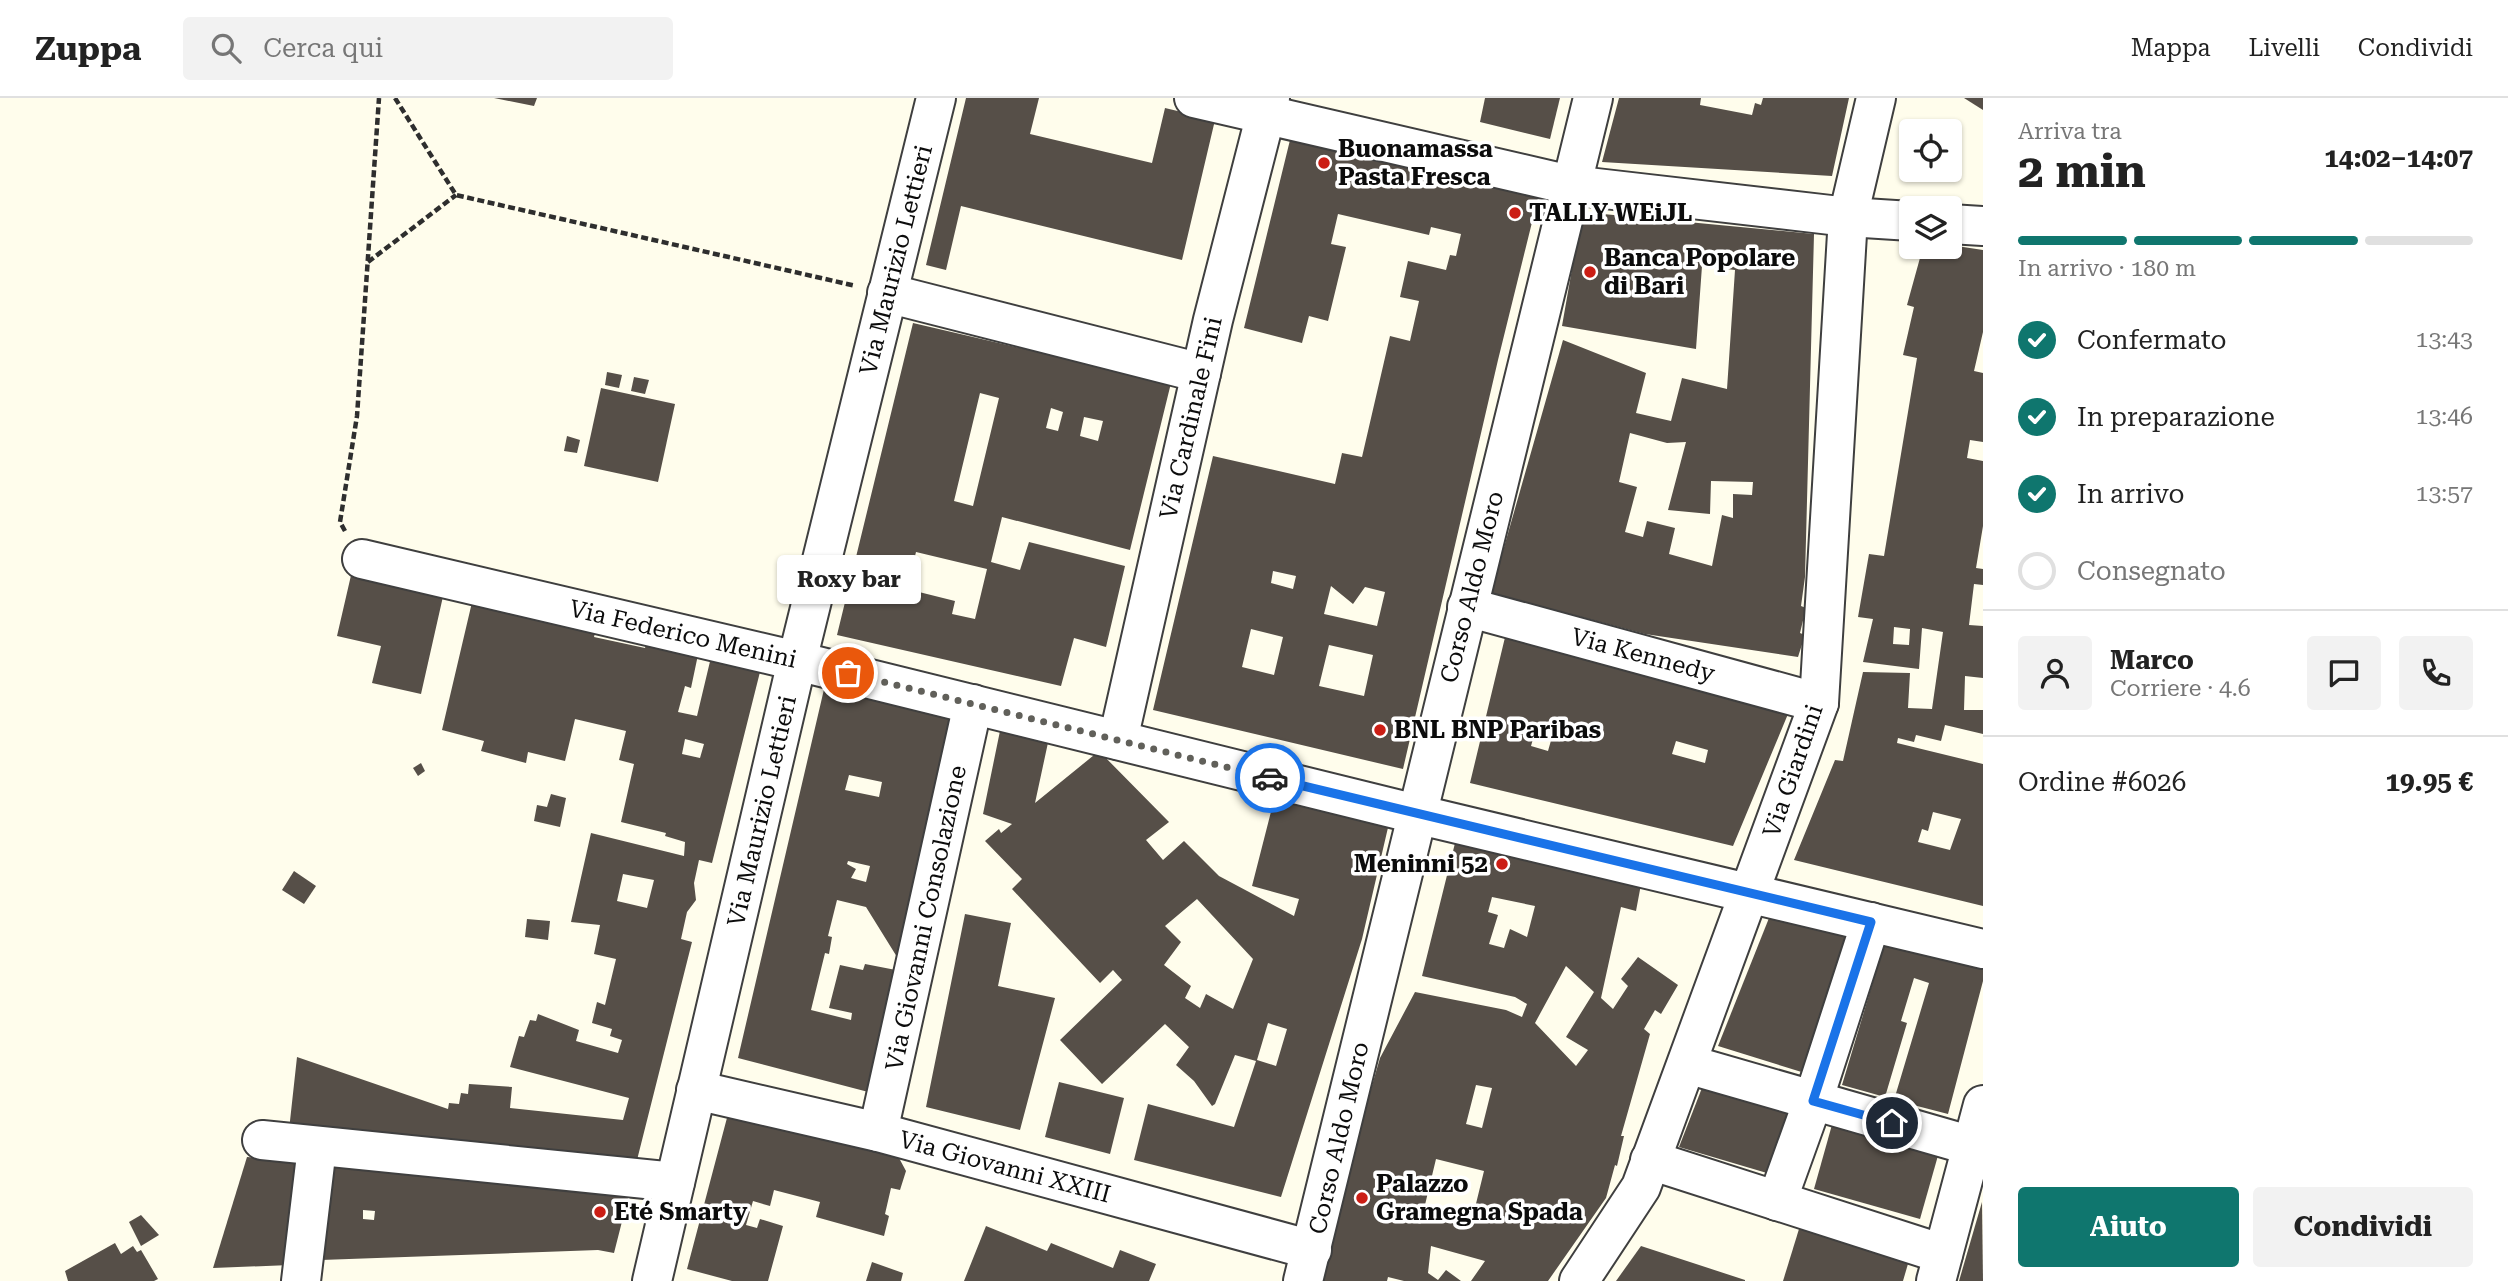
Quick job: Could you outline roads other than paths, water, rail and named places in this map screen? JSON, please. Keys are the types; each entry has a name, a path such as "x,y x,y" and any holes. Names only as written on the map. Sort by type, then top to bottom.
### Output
{"street":[{"name":"Via Maurizio Lettieri","path":"655,1266 797,661 936,98"},
{"path":"1194,98 1268,106 1570,185 1848,217 1899,220"},
{"name":"Corso Aldo Moro","path":"1308,1265 1593,98"},
{"name":"Via Giardini","path":"1579,1281 1641,1187 1819,703 1848,217 1876,98"},
{"name":"Via Cardinale Fini","path":"1118,740 1201,373 1268,106"},
{"path":"1962,225 1983,226"},
{"path":"887,293 1201,373"},
{"name":"Via Federico Menini","path":"362,559 797,661 1416,814 1983,949"},
{"name":"Via Kennedy","path":"1467,607 1819,703"},
{"name":"Via Giovanni Consolazione","path":"878,1132 973,704"},
{"path":"1777,1201 1813,1101 1871,922"},
{"path":"1687,1064 1972,1146"},
{"name":"Via Giovanni XXIII","path":"696,1090 878,1132 1308,1265"},
{"path":"1650,1160 1777,1201 1939,1268 1983,1105"},
{"path":"262,1140 675,1182"},
{"path":"301,1281 317,1147"}],"place":[{"name":"Buonamassa Pasta Fresca","path":"1324,163"},
{"name":"TALLY WEiJL","path":"1515,213"},
{"name":"Banca Popolare di Bari","path":"1590,272"},
{"name":"Roxy bar","path":"848,673"},
{"name":"BNL BNP Paribas","path":"1380,730"},
{"name":"Meninni 52","path":"1502,864"},
{"name":"Palazzo Gramegna Spada","path":"1362,1198"},
{"name":"Eté Smarty","path":"600,1212"}]}
